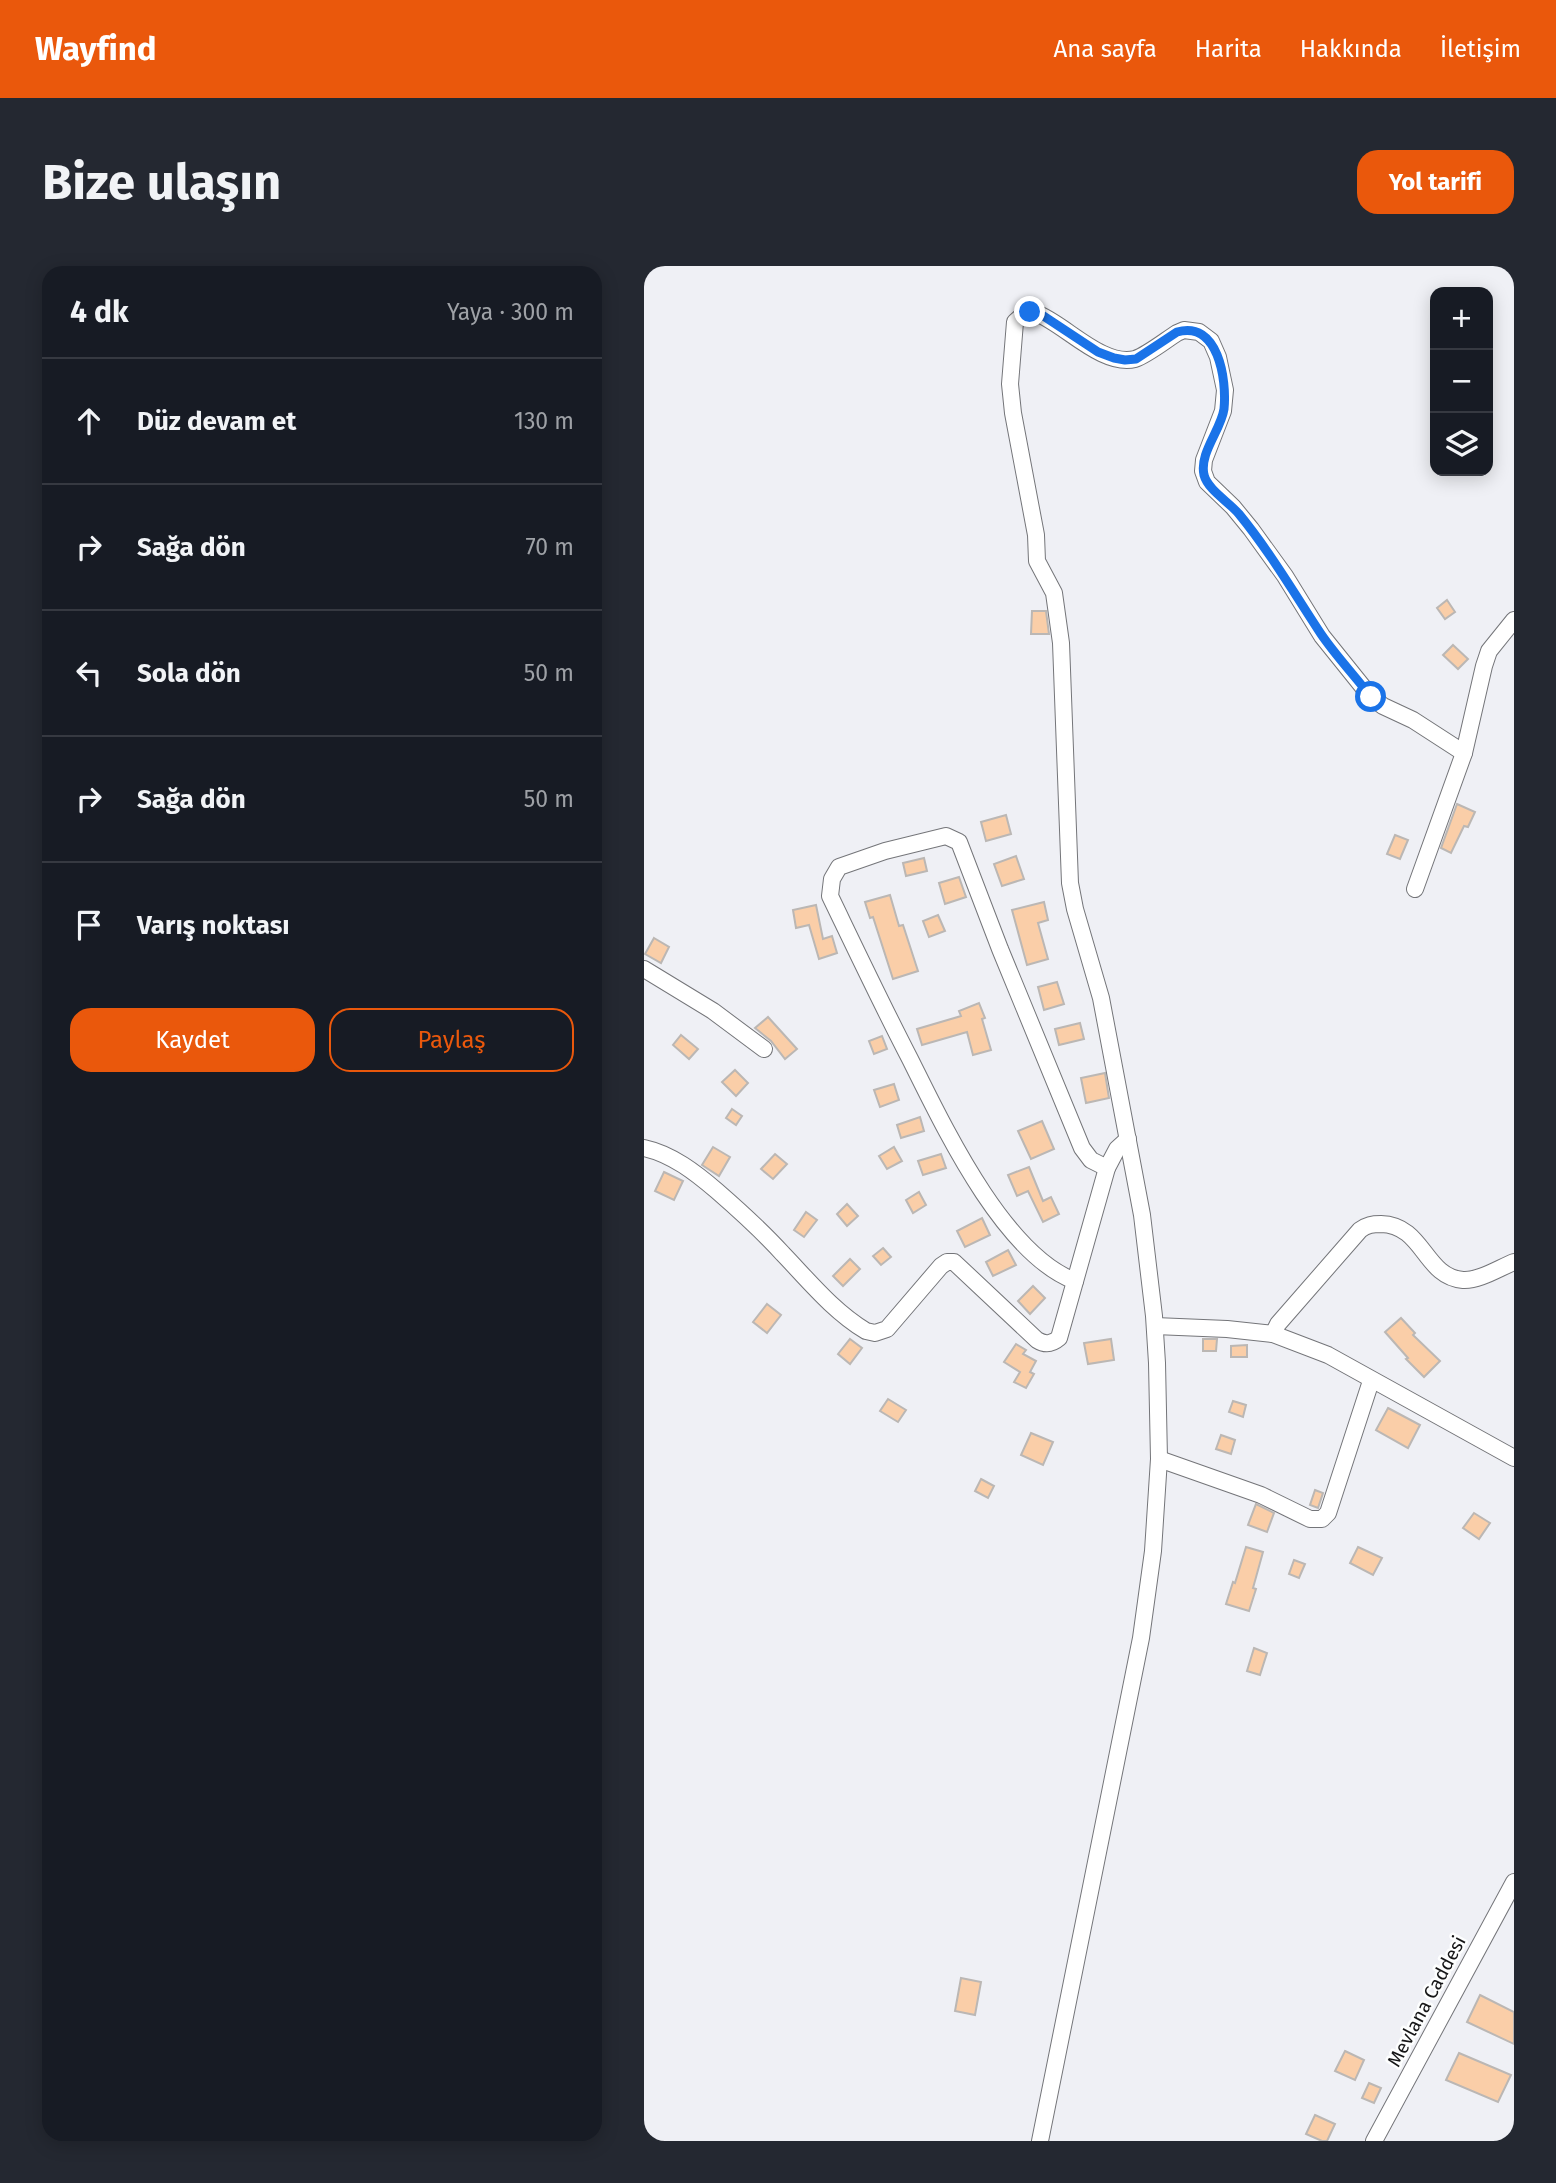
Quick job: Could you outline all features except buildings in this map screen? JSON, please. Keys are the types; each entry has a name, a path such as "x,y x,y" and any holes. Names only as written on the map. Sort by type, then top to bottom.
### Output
{"street":[{"path":"1040,2141 1141,1638 1153,1550 1158,1459 1157,1363 1142,1215 1096,978 1081,933 1070,883 1061,643 1054,593 1037,561 1036,535 1010,384 1013,328 1019,317 1030,312 1037,313 1098,352 1125,360 1136,359 1177,332 1199,332 1206,336 1218,357 1225,390 1223,411 1204,460 1203,471 1207,482 1251,529 1291,584 1322,636 1371,697 1464,753"},
{"path":"1415,889 1464,753 1489,651 1514,620"},
{"path":"1075,1281 1063,1277 1018,1237 959,1154 830,896 832,879 839,867 885,851 946,836 959,842 1082,1148 1091,1160 1107,1168"},
{"path":"644,969 713,1011 764,1049"},
{"path":"644,1148 666,1156 698,1174 748,1220 817,1291 870,1332 887,1329 941,1266 954,1262 1037,1340 1045,1343 1059,1338 1107,1168 1116,1149 1128,1139"},
{"path":"1273,1334 1278,1324 1360,1230 1371,1224 1394,1226 1408,1233 1437,1268 1454,1278 1469,1280 1514,1262"},
{"path":"1155,1325 1273,1334 1328,1355 1514,1458"},
{"path":"1158,1459 1261,1495 1310,1519 1322,1519 1328,1513 1371,1381"},
{"name":"Mevlana Caddesi","path":"1374,2141 1514,1882"}],"route":[{"path":"1030,312 1042,315 1098,352 1125,360 1136,359 1184,330 1199,332 1211,341 1218,357 1225,390 1223,411 1204,460 1203,471 1207,482 1251,529 1301,600 1322,636 1371,697"}]}
